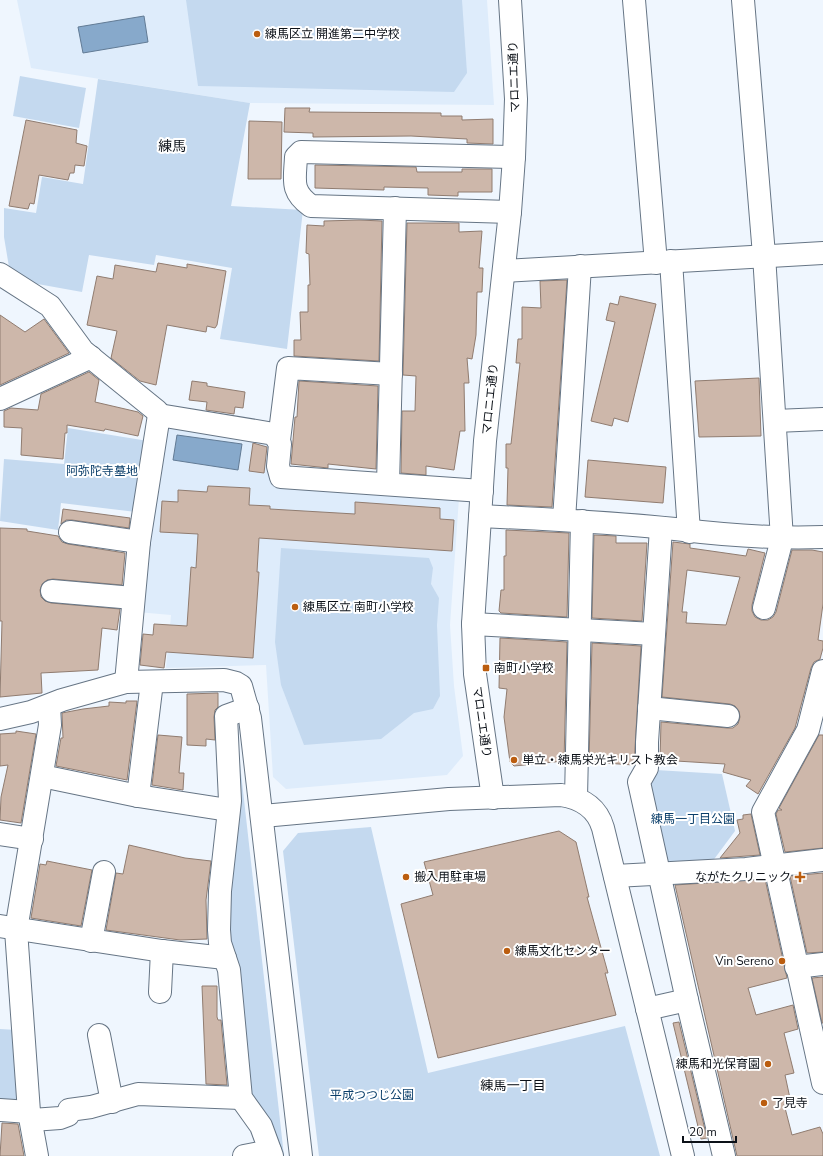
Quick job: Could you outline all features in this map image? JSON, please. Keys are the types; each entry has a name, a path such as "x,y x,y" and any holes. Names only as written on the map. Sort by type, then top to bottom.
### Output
{"street":[{"name":"マロニエ通り","path":"493,798 475,674 474,624 485,441 504,271 514,157 516,99 510,0"},
{"path":"634,0 664,262 689,532"},
{"path":"743,0 764,255 782,539 764,608"},
{"path":"510,212 312,206 300,196 294,188 296,157 301,152 514,157"},
{"path":"388,484 395,208"},
{"path":"504,271 764,255 823,253"},
{"path":"576,798 579,630 573,520 580,266"},
{"path":"0,274 50,306 83,351 157,411 158,415 133,598 126,682"},
{"path":"0,281 0,286"},
{"path":"0,399 91,357"},
{"path":"391,374 288,368 279,440 278,466 281,477 482,491"},
{"path":"158,415 271,433 279,440"},
{"path":"775,421 823,419"},
{"path":"480,516 573,520 689,532 782,539 823,537"},
{"path":"661,528 646,742 647,768 638,782 724,1156"},
{"path":"70,532 140,542"},
{"path":"52,591 133,598"},
{"path":"474,624 654,634"},
{"path":"823,671 815,729 763,812 776,866 796,967 823,1083"},
{"path":"0,719 49,706 62,700 126,682 224,680 241,686 248,708 263,816 301,1156"},
{"path":"138,796 152,682"},
{"path":"37,1156 30,1116 8,928 32,839 50,725 49,706"},
{"path":"244,1156 271,1154 261,1126 241,1098 229,970 220,943 218,917 228,810 226,716 248,708"},
{"path":"649,708 728,716"},
{"path":"42,776 138,796 228,810"},
{"path":"263,816 449,800 560,795 576,798 590,806 599,818 615,876 683,1156"},
{"path":"0,834 32,839"},
{"path":"615,876 746,869 823,860"},
{"path":"91,941 104,872"},
{"path":"8,928 162,951 225,958"},
{"path":"160,992 162,951"},
{"path":"796,967 823,964"},
{"path":"647,1009 687,1000"},
{"path":"99,1035 112,1102"},
{"path":"0,1110 30,1116 60,1118 68,1115 69,1110 112,1102 138,1094 241,1098"}],"shaded area":[{"name":"練馬区立 開進第二中学校","path":"17,0 487,0 494,105 250,103 31,68"},
{"path":"144,16 148,42 83,53 78,27"},
{"name":"練馬区立 南町小学校","path":"170,422 270,439 272,483 459,498 450,625 454,686 463,756 447,775 286,789 273,777 266,665 166,668 171,615 137,612 162,428"},
{"path":"177,435 242,444 238,470 173,460"}],"green space":[{"path":"186,0 462,0 467,73 454,92 198,86"},
{"path":"20,76 86,88 79,128 13,116"},
{"path":"98,79 250,103 231,206 303,210 287,349 220,339 232,268 156,255 154,265 89,255 82,292 32,283 9,267 4,237 4,208 36,213 42,177 83,184"},
{"name":"阿弥陀寺墓地","path":"68,428 148,441 136,512 61,503 58,530 0,521 4,459 64,464"},
{"path":"281,548 429,558 433,568 431,584 439,598 437,625 440,696 433,709 414,713 381,739 304,745 281,685 275,642"},
{"path":"239,755 284,1156 276,1156 254,1109 226,945 236,756"},
{"name":"練馬一丁目公園","path":"656,770 722,774 735,831 709,866 664,867 647,784"},
{"name":"平成つつじ公園","path":"371,827 428,1073 625,1026 660,1156 319,1156 283,851 298,833"},
{"path":"0,1029 17,1030 23,1101 0,1107"}],"building":[{"path":"285,108 310,108 309,112 441,113 441,116 462,116 462,120 493,119 493,144 467,143 467,139 411,136 313,137 313,133 284,132"},
{"path":"26,120 77,130 76,143 87,146 84,166 75,165 74,173 70,173 68,180 39,175 34,204 30,203 28,209 9,206"},
{"path":"249,121 282,122 281,179 248,179"},
{"path":"315,165 416,167 417,172 462,172 462,169 492,169 492,192 458,192 458,196 428,195 428,188 384,187 384,190 315,188"},
{"path":"324,221 382,221 379,361 294,356 294,340 301,340 300,312 308,312 308,285 310,285 309,254 306,253 307,225 324,226"},
{"path":"407,223 459,223 459,232 482,231 479,268 483,268 482,292 477,292 476,335 472,359 467,358 469,383 464,383 465,431 460,431 454,470 426,466 426,475 401,473 402,411 415,411 416,376 403,375"},
{"path":"158,263 187,268 187,264 226,271 217,325 215,328 207,326 206,332 167,325 156,385 140,381 111,358 117,331 87,325 97,276 113,279 115,265 156,272"},
{"path":"567,280 552,507 507,505 508,468 506,468 506,444 511,444 520,363 516,363 518,339 522,339 522,307 541,308 540,281"},
{"path":"620,296 656,304 628,422 614,418 612,426 591,421 615,322 606,320 610,303 618,305"},
{"path":"0,315 25,332 44,319 69,353 0,385"},
{"path":"89,372 99,380 95,402 138,412 143,416 138,436 105,429 104,431 67,425 63,459 21,455 22,428 4,427 4,411 11,408 38,410 41,394"},
{"path":"759,378 761,436 699,437 695,381"},
{"path":"192,381 207,383 207,386 245,392 243,408 235,407 234,414 206,410 207,402 189,400"},
{"path":"299,381 378,386 376,469 328,464 328,468 291,464 295,417 297,417"},
{"path":"253,443 267,447 264,473 249,471"},
{"path":"588,460 666,467 663,503 585,497"},
{"path":"208,486 250,488 249,505 270,506 270,509 355,514 355,502 440,508 440,519 454,520 452,551 259,538 257,572 259,572 253,658 166,652 164,668 140,665 143,634 153,635 154,624 187,626 191,567 196,568 198,534 160,532 162,501 178,502 178,490 207,492"},
{"path":"63,509 130,518 129,528 72,520 66,520 61,524"},
{"path":"0,528 27,529 27,531 58,536 62,542 68,544 125,553 122,585 53,579 47,580 42,584 40,590 41,597 45,601 51,603 120,609 117,630 102,628 98,670 41,673 42,693 0,697 2,621 0,621"},
{"path":"506,530 569,533 567,617 501,613 499,611 501,590 504,590"},
{"path":"594,535 616,536 616,543 647,543 642,621 592,618"},
{"path":"673,542 690,544 690,548 746,556 748,549 765,553 752,605 752,611 755,617 761,620 768,620 773,617 776,612 792,550 812,550 823,552 823,604 818,640 823,641 823,648 820,659 814,662 811,668 795,728 758,794 746,786 751,780 723,772 725,764 660,760 661,722 733,728 738,724 740,717 739,711 735,706 730,704 662,697","holes":["687,570 740,577 726,625 686,623 687,612 682,612"]},
{"path":"500,638 567,642 564,761 514,766 510,762 504,717 507,689 499,688"},
{"path":"592,643 641,646 634,765 589,762"},
{"path":"218,693 218,707 215,710 214,717 215,740 206,739 206,746 187,745 187,694"},
{"path":"126,701 137,701 127,780 56,766 61,738 63,738 62,713 109,706 109,702 126,703"},
{"path":"16,731 36,734 21,823 0,820 1,797 8,765 0,766 0,734 16,733"},
{"path":"158,735 182,737 179,773 184,773 183,790 152,785"},
{"path":"819,735 823,735 823,848 785,852 776,814 778,810 782,810 779,808"},
{"path":"751,814 760,855 720,858 740,833 737,820 743,819 743,815"},
{"path":"559,831 576,842 589,897 587,897 608,973 605,973 616,1015 438,1058 401,904 433,895 424,862"},
{"path":"129,845 185,858 211,861 206,900 207,939 180,940 106,930 116,873 123,874"},
{"path":"47,861 92,870 81,926 31,918 40,864 46,865"},
{"path":"823,873 823,952 807,953 790,876"},
{"path":"765,879 787,978 748,988 756,1015 793,1005 798,1029 784,1033 794,1073 785,1075 791,1103 784,1104 792,1135 820,1127 823,1134 823,1156 737,1156 675,885"},
{"path":"823,977 823,1023 822,1023 812,978"},
{"path":"202,986 217,986 217,1017 218,1020 221,1020 227,1085 206,1084"},
{"path":"679,1022 707,1138 701,1139 673,1023"},
{"path":"2,1123 18,1124 24,1156 0,1156"}],"place":[{"name":"練馬区立 開進第二中学校","path":"257,34"},
{"name":"練馬区立 南町小学校","path":"295,607"},
{"name":"南町小学校","path":"486,668"},
{"name":"単立・練馬栄光キリスト教会","path":"514,760"},
{"name":"搬入用駐車場","path":"406,877"},
{"name":"ながたクリニック","path":"800,877"},
{"name":"練馬文化センター","path":"507,951"},
{"name":"Vin Sereno","path":"782,961"},
{"name":"練馬和光保育園","path":"768,1064"},
{"name":"了見寺","path":"764,1103"}],"district":[{"name":"練馬","path":"172,146"},
{"name":"練馬一丁目","path":"513,1085"}]}
